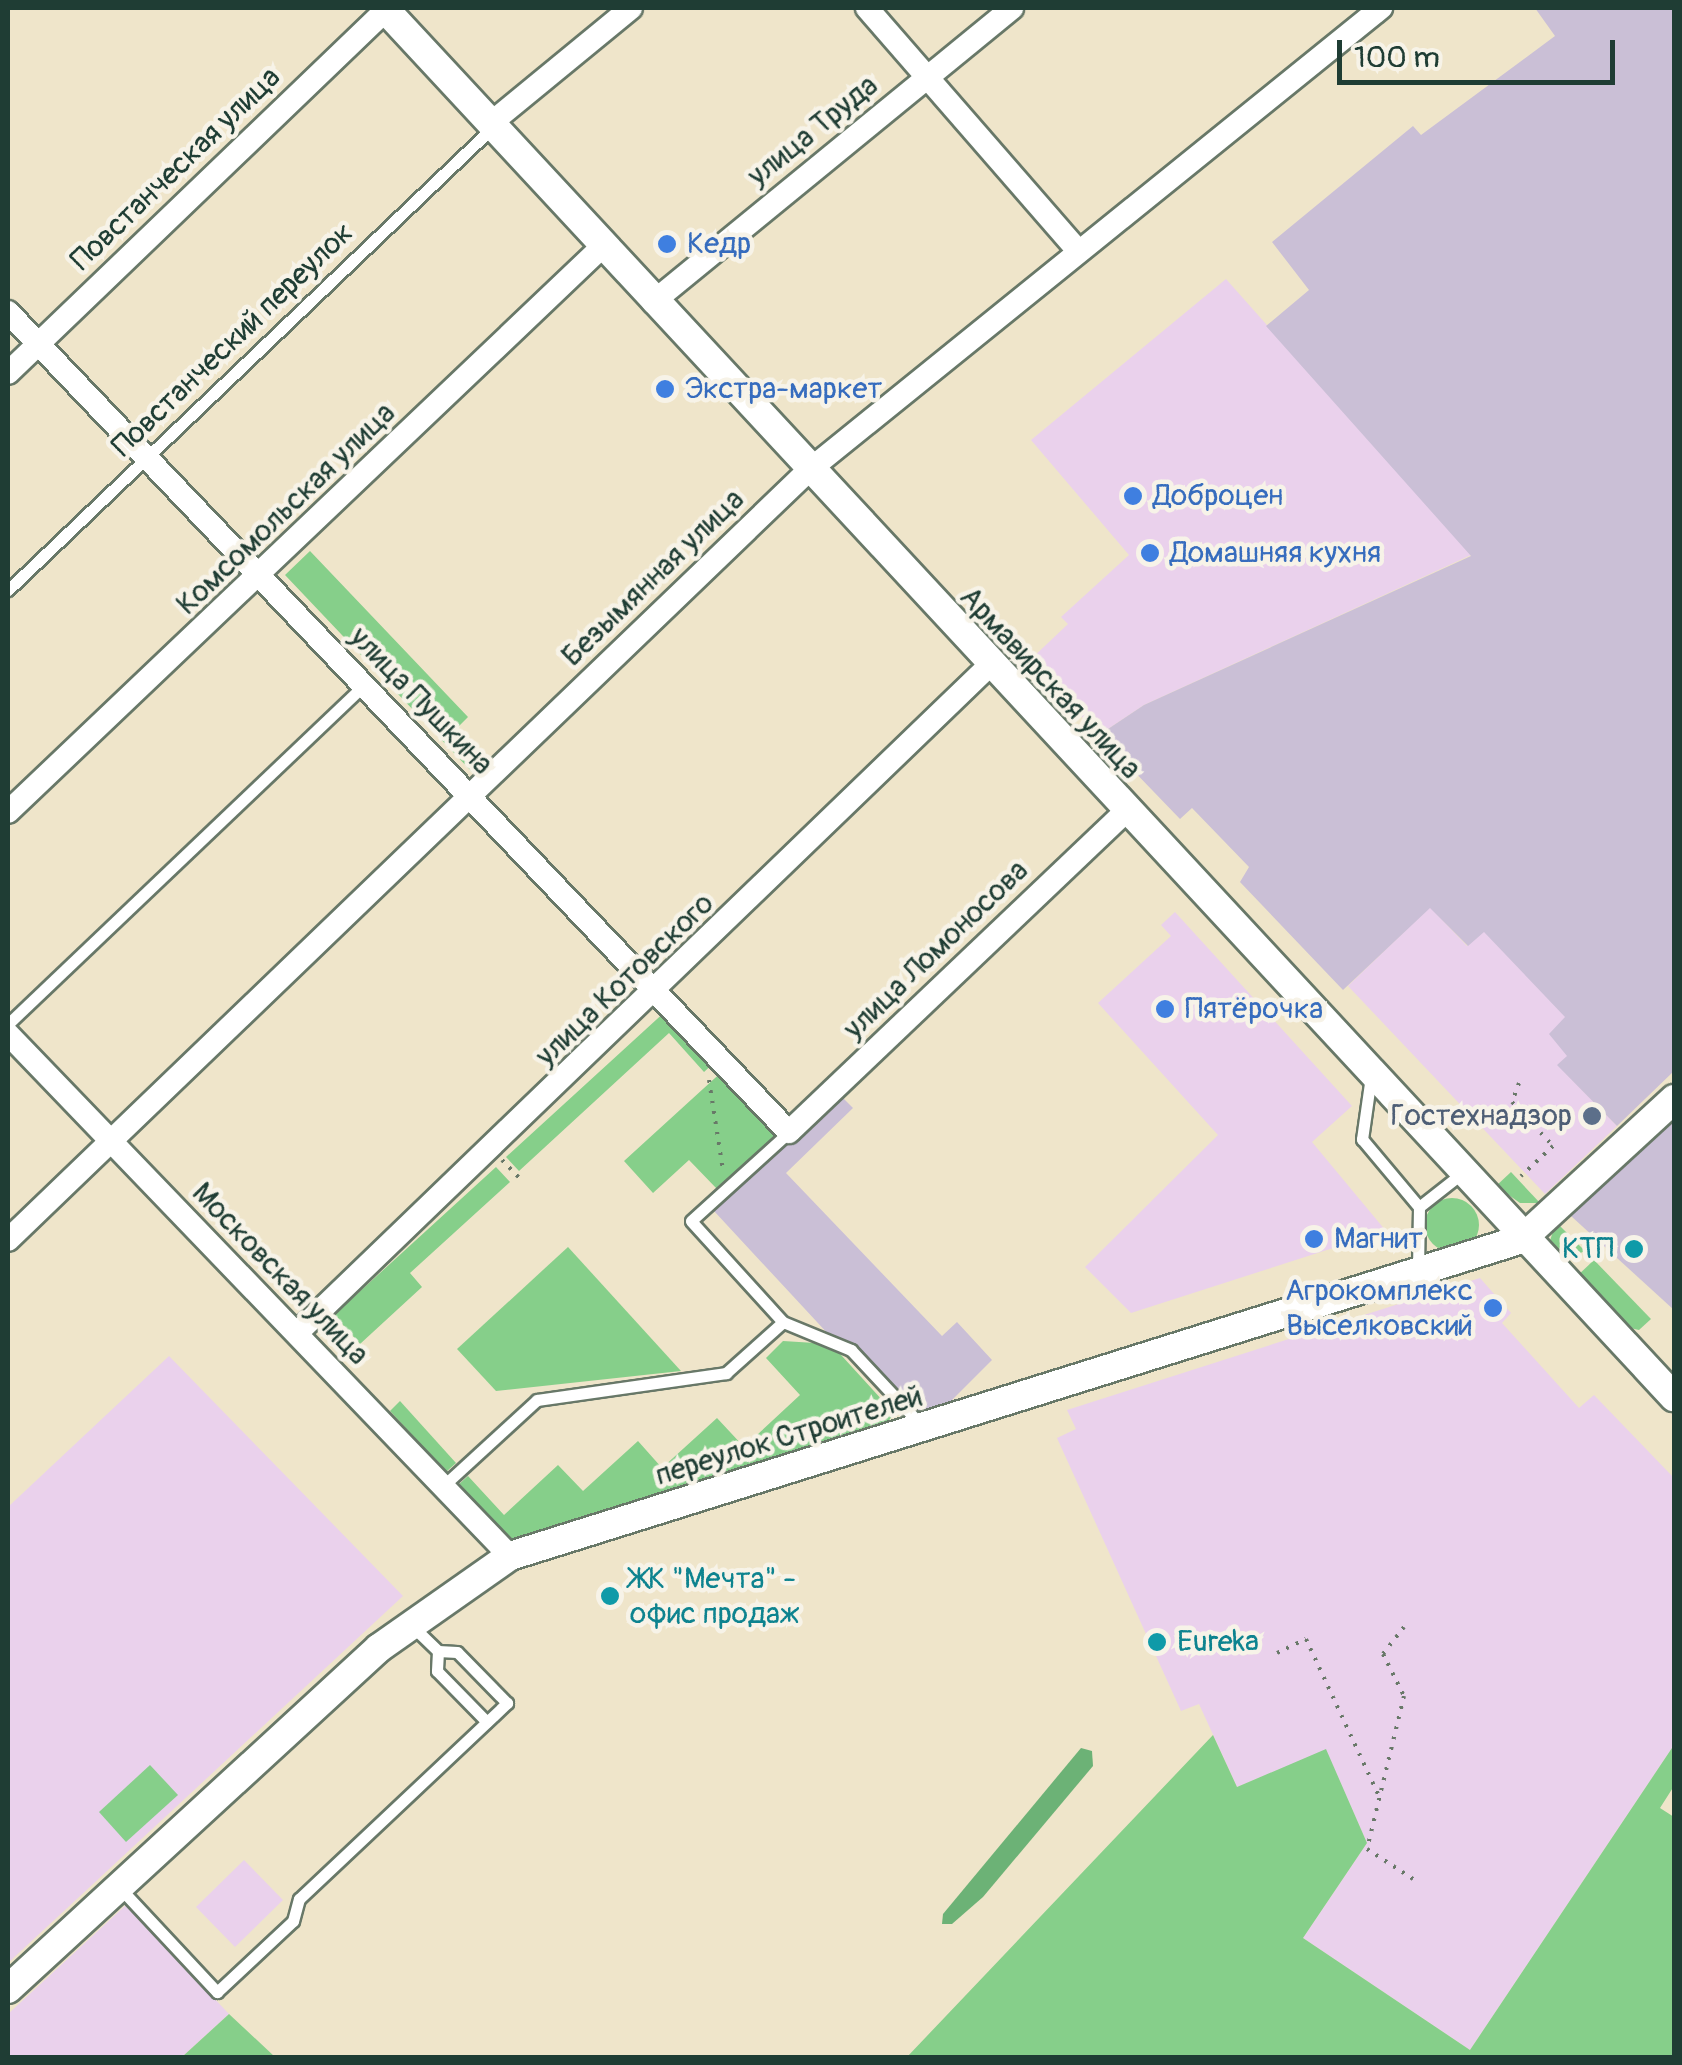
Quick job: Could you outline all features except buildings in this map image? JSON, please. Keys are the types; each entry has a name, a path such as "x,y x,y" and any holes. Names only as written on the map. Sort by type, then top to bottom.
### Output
{"street":[{"name":"Армавирская улица","path":"385,8 1125,812 1674,1397"},
{"name":"Повстанческая улица","path":"8,372 385,8"},
{"path":"492,125 631,8"},
{"path":"867,8 1077,250"},
{"name":"улица Труда","path":"653,302 1012,8"},
{"name":"Безымянная улица","path":"8,1240 808,470 1381,8"},
{"name":"Комсомольская улица","path":"8,812 603,246"},
{"name":"улица Пушкина","path":"8,312 659,989 788,1132"},
{"name":"улица Котовского","path":"297,1334 494,1150 990,666"},
{"name":"улица Ломоносова","path":"788,1132 1125,812"},
{"name":"Московская улица","path":"8,1034 510,1556"},
{"name":"переулок Строителей","path":"8,1989 410,1623 510,1556 1522,1239 1674,1099"}],"lane":[{"name":"Повстанческий переулок","path":"8,590 492,125"},
{"path":"8,1024 364,684"},
{"path":"1371,1076 1362,1139 1419,1207 1418,1274"},
{"path":"788,1132 691,1221 783,1322 852,1350 924,1428"},
{"path":"1419,1207 1461,1174"},
{"path":"443,1486 537,1400 726,1374 783,1322"},
{"path":"119,1887 217,1992 294,1921 299,1898 507,1703 457,1652 438,1652 410,1623"},
{"path":"438,1652 437,1670 487,1722"}],"path":[{"path":"709,1076 726,1189"},
{"path":"1518,1083 1512,1102 1554,1146 1521,1176"},
{"path":"494,1150 523,1182"},
{"path":"1404,1627 1383,1654 1404,1696 1367,1849 1413,1879"},
{"path":"1277,1653 1306,1639 1380,1797"}],"shaded area":[{"path":"1535,8 1674,8 1674,1071 1617,1126 1557,1065 1567,1056 1549,1034 1565,1017 1484,932 1468,946 1430,908 1343,990 1240,882 1249,867 1192,808 1180,819 1099,735 1144,705 1471,556 1266,326 1309,290 1272,242 1413,126 1421,135 1555,36"},
{"path":"1226,279 1471,555 1144,705 1099,735 1029,661 1068,624 1061,617 1129,555 1031,440"},
{"path":"1430,907 1467,946 1484,931 1566,1017 1568,1056 1558,1065 1617,1126 1545,1194 1348,986"},
{"path":"1175,912 1352,1106 1312,1142 1386,1231 1131,1313 1085,1267 1218,1135 1098,1003 1171,936 1161,925"},
{"path":"837,1092 853,1108 786,1173 942,1336 957,1322 992,1360 944,1408 907,1419 714,1211"},
{"path":"1674,1120 1674,1310 1571,1216"},
{"path":"1480,1278 1511,1313 1502,1323 1579,1408 1594,1395 1674,1478 1674,1745 1470,2050 1303,1938 1367,1843 1326,1750 1237,1787 1199,1704 1181,1711 1057,1438 1076,1429 1067,1410"},
{"path":"169,1356 403,1596 8,1963 8,1507"},
{"path":"244,1860 283,1900 235,1947 196,1907"},
{"path":"126,1905 229,2014 182,2057 8,2057 8,2014"}],"green space":[{"path":"310,551 468,717 454,731 483,762 472,772 285,575"},
{"path":"668,1009 716,1061 704,1072 669,1033 519,1171 506,1157"},
{"path":"726,1068 782,1130 717,1189 689,1160 653,1193 624,1161"},
{"path":"496,1167 510,1182 410,1273 422,1287 360,1344 334,1315"},
{"path":"1511,1172 1540,1203 1520,1203 1496,1186"},
{"path":"1452,1198 1471,1206 1479,1225 1471,1244 1452,1252 1433,1244 1425,1225 1433,1206"},
{"path":"1556,1222 1585,1251 1562,1261 1548,1247"},
{"path":"568,1247 681,1371 496,1391 457,1349"},
{"path":"1594,1260 1651,1319 1639,1330 1621,1326 1575,1278"},
{"path":"783,1341 831,1344 894,1413 888,1422 508,1540 458,1485 468,1476 504,1515 558,1465 583,1491 638,1441 662,1468 717,1418 744,1447 800,1395 766,1358"},
{"path":"400,1401 456,1463 446,1472 390,1411"},
{"path":"1213,1735 1237,1787 1326,1749 1367,1843 1303,1938 1470,2050 1674,1745 1674,1786 1660,1808 1674,1817 1674,2057 907,2057"},
{"path":"1081,1748 1092,1751 1093,1766 983,1897 952,1924 942,1924 943,1914"},
{"path":"150,1765 178,1795 126,1842 99,1812"},
{"path":"229,2014 275,2057 182,2057"}],"place":[{"name":"Кедр","path":"667,244"},
{"name":"Экстра-маркет","path":"665,389"},
{"name":"Доброцен","path":"1133,496"},
{"name":"Домашняя кухня","path":"1150,553"},
{"name":"Пятёрочка","path":"1165,1009"},
{"name":"Гостехнадзор","path":"1592,1116"},
{"name":"Магнит","path":"1314,1239"},
{"name":"КТП","path":"1634,1249"},
{"name":"Агрокомплекс Выселковский","path":"1493,1308"},
{"name":"ЖК \"Мечта\" - офис продаж","path":"610,1596"},
{"name":"Eureka","path":"1157,1642"}]}
